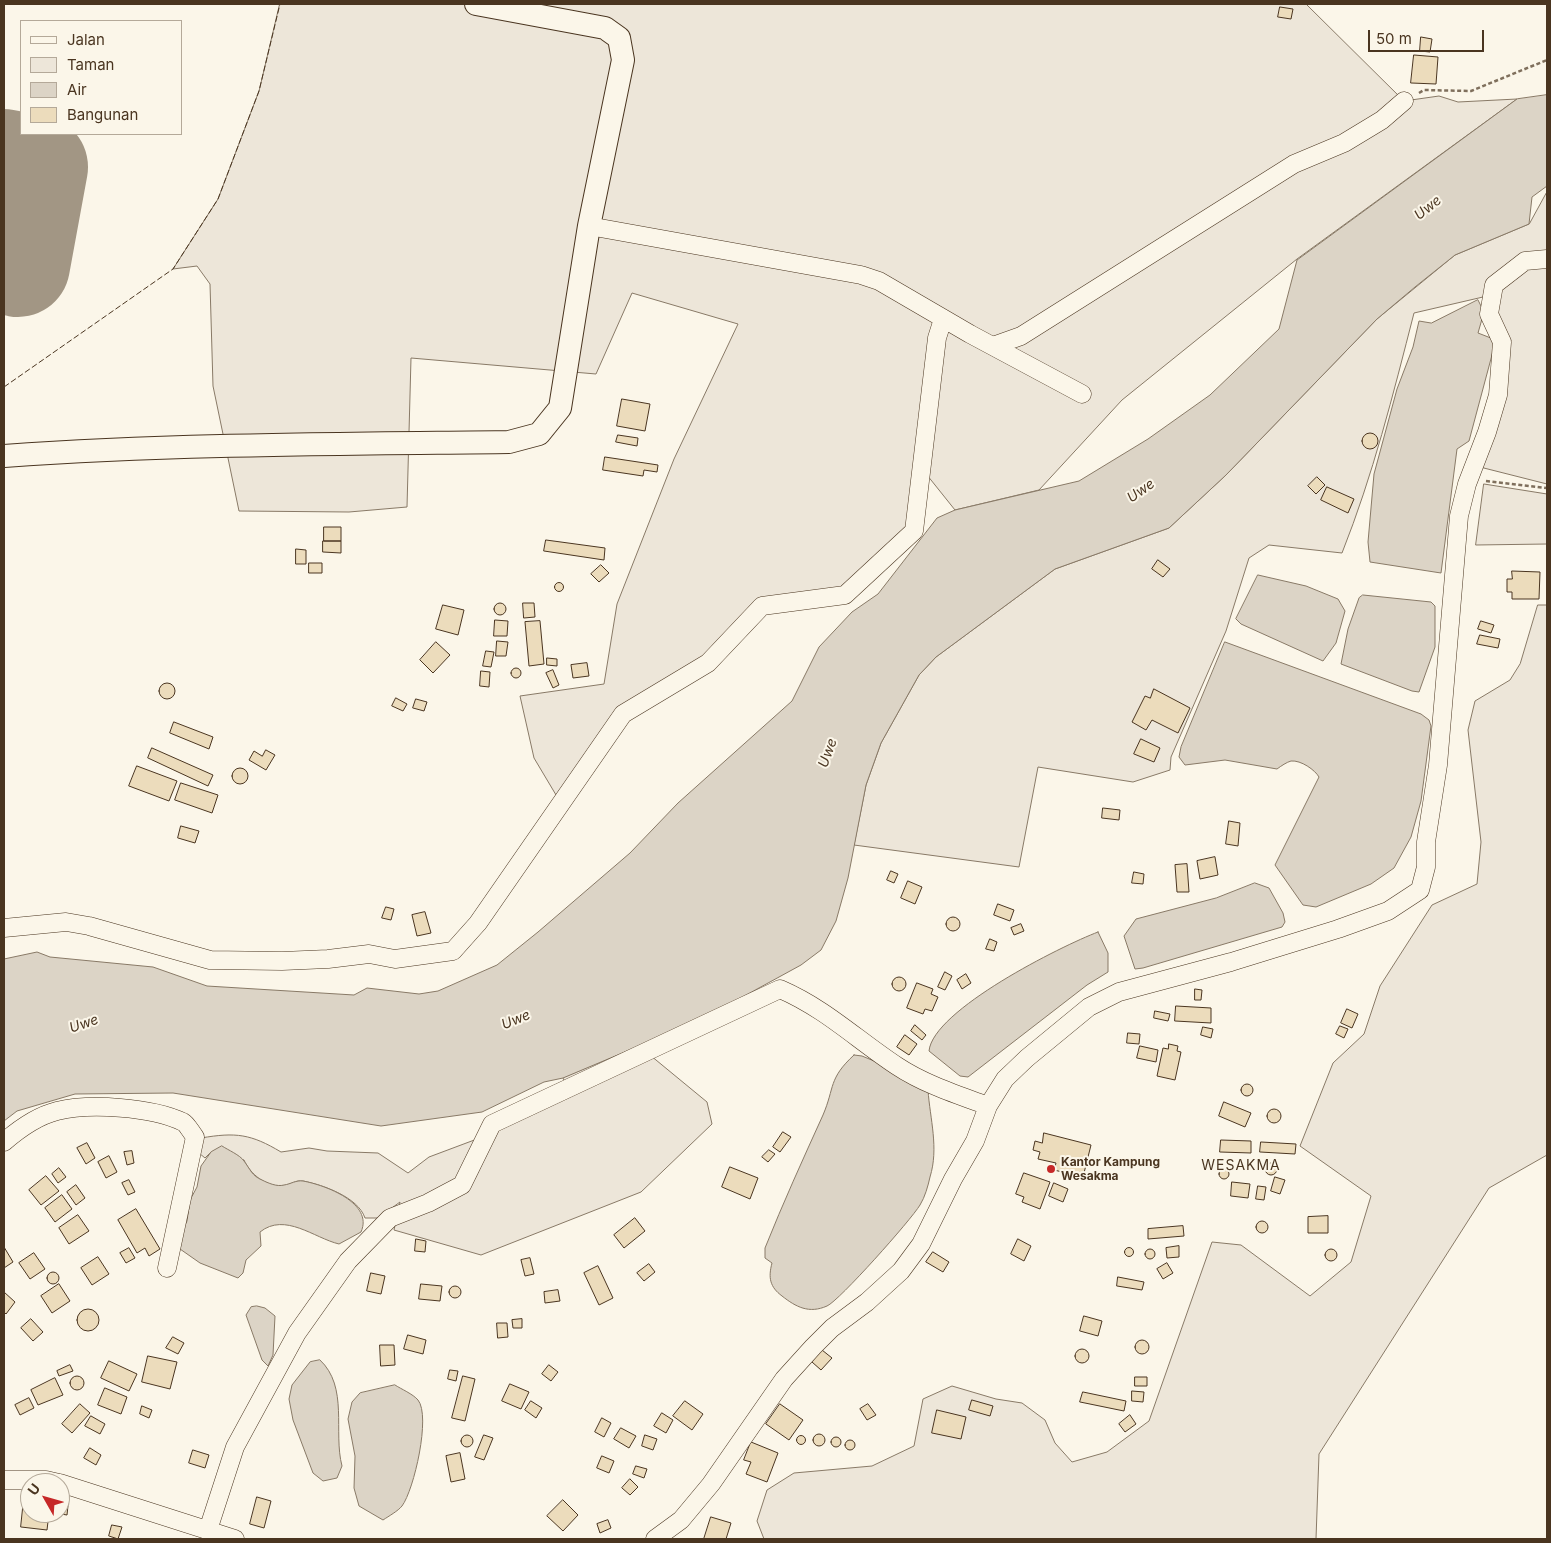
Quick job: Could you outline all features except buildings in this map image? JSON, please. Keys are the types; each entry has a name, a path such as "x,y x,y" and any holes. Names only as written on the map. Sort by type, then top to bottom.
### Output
{"main road":[{"path":"4,456 116,448 207,445 509,442 539,434 560,408 589,226 623,60 619,38 605,28 476,4"}],"street":[{"path":"993,346 1021,336 1294,164 1344,143 1382,120 1404,101"},
{"path":"589,226 861,275 879,281 943,319 1082,394"},
{"path":"655,1539 681,1520 711,1484 784,1379 813,1347 832,1328 867,1302 901,1271 921,1244 953,1179 975,1141 988,1106 1005,1079 1089,1006 1119,992 1231,962 1338,929 1388,910 1420,890 1426,867 1426,842 1438,765 1458,516 1498,395 1502,342 1489,314 1494,285 1525,261 1547,259"},
{"path":"4,928 74,924 210,960 282,961 328,959 369,954 395,958 452,951 478,924 623,714 708,663 762,606 845,595 914,531 937,338 943,319"},
{"path":"208,1530 235,1447 297,1333 322,1296 348,1261 390,1218 428,1204 462,1186 492,1124 780,989 808,1002 899,1067 956,1094 988,1106"},
{"path":"4,1142 22,1126 56,1111 98,1106 143,1111 184,1122 195,1137 167,1268"},
{"path":"4,1480 20,1480"},
{"path":"70,1486 235,1539"}],"path":[{"path":"1404,101 1424,90 1471,91 1547,60"},
{"path":"1467,484 1492,480 1547,488"}],"green space":[{"path":"280,4 1306,4 1404,101 1439,96 1458,102 1517,99 1297,259 1122,400 1039,490 955,510 923,470 914,531 845,595 762,606 708,663 623,714 562,805 534,758 520,696 604,684 617,604 674,459 738,324 632,293 596,374 411,358 407,507 349,512 239,511 213,386 210,284 197,266 173,269 218,199 259,91"},
{"path":"1547,192 1547,484 1468,464 1511,340 1483,297 1414,313 1373,464 1342,553 1269,545 1249,558 1226,631 1171,757 1170,770 1133,782 1038,767 1019,867 854,845 866,785 881,743 919,675 936,657 1055,569 1169,528 1226,475 1377,319 1455,255 1529,224"},
{"path":"1484,484 1547,494 1547,544 1476,545"},
{"path":"1538,605 1547,605 1547,1155 1489,1188 1319,1454 1316,1539 764,1539 757,1521 767,1490 794,1473 872,1466 914,1446 923,1399 952,1386 996,1399 1022,1403 1045,1420 1055,1443 1072,1462 1107,1452 1149,1421 1212,1242 1241,1245 1310,1296 1351,1262 1371,1196 1300,1146 1333,1063 1364,1034 1380,986 1432,905 1477,884 1481,842 1468,730 1475,701 1510,680 1520,664"},
{"path":"639,1046 707,1102 712,1124 641,1192 481,1255 394,1230 400,1202 378,1218 365,1218 348,1198 330,1189 303,1181 284,1186 271,1185 255,1175 244,1160 211,1152 205,1158 193,1148 201,1138 224,1135 243,1136 261,1141 281,1152 309,1148 327,1151 378,1153 408,1173 429,1157 477,1139 570,1094 563,1078"}],"water":[{"name":"Uwe","path":"1547,95 1547,186 1532,197 1529,224 1455,255 1377,319 1226,475 1169,528 1055,569 936,657 919,675 881,743 866,785 848,878 836,921 821,950 801,965 737,1000 639,1046 563,1078 544,1082 482,1112 381,1126 173,1093 75,1094 17,1111 4,1121 4,959 37,952 50,957 153,967 207,986 354,995 367,988 419,994 438,991 497,965 630,853 678,803 792,701 819,647 852,612 878,594 937,518 955,510 1079,481 1148,439 1210,395 1279,329 1297,260 1517,99"},
{"path":"1478,300 1484,312 1478,333 1496,340 1469,441 1457,449 1441,573 1370,562 1368,542 1374,474 1397,389 1413,347 1419,321 1431,323"},
{"path":"1258,575 1306,586 1338,599 1345,611 1336,643 1323,661 1241,624 1236,619"},
{"path":"1363,595 1431,602 1435,606 1435,647 1419,692 1341,664 1348,629 1359,598"},
{"path":"1225,642 1421,714 1429,720 1431,726 1421,801 1411,837 1394,868 1371,884 1316,907 1303,905 1275,865 1319,777 1307,766 1291,761 1277,769 1225,760 1185,765 1179,757 1181,747"},
{"path":"1255,883 1269,888 1283,913 1285,922 1282,927 1135,969 1124,936 1136,919 1216,898"},
{"path":"1098,932 1108,953 1108,972 1087,985 968,1077 960,1076 929,1051 936,1035 952,1017 974,999 1029,965"},
{"path":"854,1055 862,1056 908,1075 928,1090 934,1144 933,1166 922,1202 890,1242 859,1276 827,1306 814,1309 803,1308 782,1296 773,1286 770,1278 772,1263 765,1258 765,1248 823,1115 836,1077"},
{"path":"222,1146 240,1157 253,1174 267,1182 281,1185 303,1181 334,1191 345,1197 361,1212 363,1222 361,1232 339,1244 300,1228 279,1225 260,1232 261,1246 246,1260 243,1273 238,1278 200,1263 180,1249 181,1233 187,1221 190,1200 197,1187 201,1166 211,1152"},
{"path":"251,1307 265,1308 275,1316 273,1355 268,1366 262,1360 246,1315"},
{"path":"320,1360 329,1371 337,1396 342,1466 337,1478 323,1481 313,1473 293,1420 289,1399 292,1385 310,1362"},
{"path":"395,1385 418,1400 422,1408 422,1436 416,1470 407,1498 400,1508 383,1520 359,1506 354,1488 355,1456 348,1419 352,1402 360,1393"}],"runway":[{"path":"4,161 36,167 18,265 4,262"}],"fence":[{"path":"4,387 173,269 218,199 259,91 280,4"}],"place":[{"name":"Kantor Kampung Wesakma","path":"1051,1169"}],"district":[{"name":"WESAKMA","path":"1241,1166"}]}
